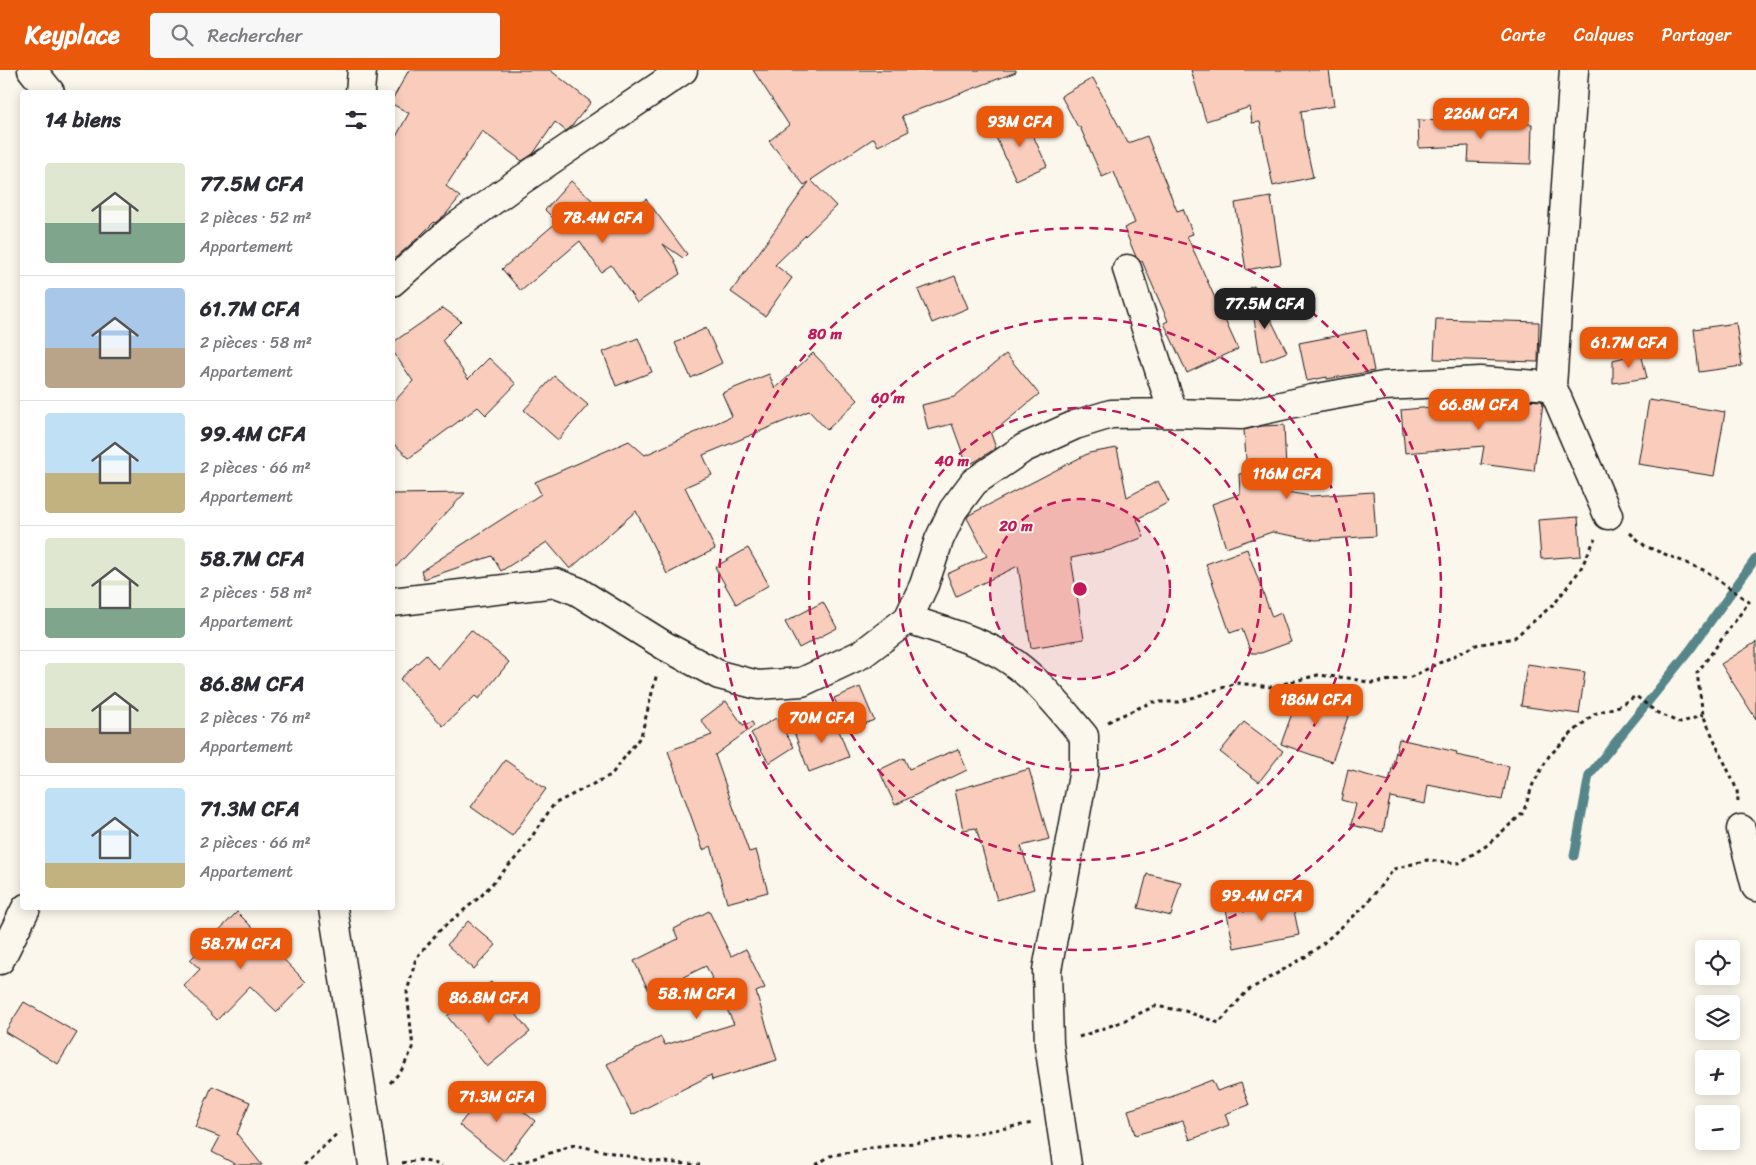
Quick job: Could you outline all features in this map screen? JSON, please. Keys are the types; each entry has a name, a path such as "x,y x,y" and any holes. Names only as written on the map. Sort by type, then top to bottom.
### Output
{"street":[{"path":"32,70 48,90"},
{"path":"360,90 362,70"},
{"path":"395,279 450,231 683,70"},
{"path":"1574,70 1552,386 1608,515"},
{"path":"1127,269 1172,413"},
{"path":"395,602 556,583 578,591 665,646 719,675 758,685 802,682 862,654 908,619 924,585 939,540 953,510 974,482 1024,448 1075,425 1111,414 1241,415 1312,399 1384,386 1480,381 1552,386"},
{"path":"908,619 964,638 1005,657 1045,690 1084,736 1084,770 1048,970 1049,1044 1067,1165"},
{"path":"1741,829 1756,887"},
{"path":"0,960 25,910"},
{"path":"332,910 373,1165"}],"path":[{"path":"1084,736 1118,717 1152,702 1180,702 1237,683 1271,688 1318,675 1372,682 1411,677 1476,645 1514,638 1555,602 1580,570 1608,515 1645,546 1706,571 1749,602 1697,673 1703,715 1737,790 1741,829"},
{"path":"304,1165 364,1111 401,1072 412,1048 407,992 416,958 439,931 481,896 522,851 554,804 610,775 641,736 652,687 665,646"},
{"path":"1049,1044 1102,1029 1155,1006 1185,1011 1219,1023 1247,991 1320,946 1364,907 1394,869 1427,860 1459,863 1486,846 1523,813 1533,784 1548,756 1594,714 1619,706 1636,696 1656,712 1680,722 1703,715"},
{"path":"816,1165 830,1156 871,1148 939,1140 1037,1123 1060,1124"},
{"path":"510,1165 574,1145 652,1162 700,1165"},
{"path":"394,1165 420,1160 442,1165"}],"building":[{"path":"409,70 550,70 591,102 566,131 555,122 533,154 522,161 482,131 446,186 460,197 446,214 434,222 395,258 395,139 409,113 395,106 395,95"},
{"path":"753,70 1016,70 1016,72 902,116 909,131 878,146 874,138 811,180 836,206 775,265 792,278 765,316 731,292 809,182 804,185 769,141 789,125"},
{"path":"1191,70 1329,70 1334,106 1301,111 1304,136 1313,177 1273,186 1260,122 1252,123 1250,107 1206,121"},
{"path":"1093,78 1128,143 1147,136 1177,211 1183,209 1193,234 1187,236 1238,349 1187,373 1164,323 1168,321 1142,261 1140,262 1136,257 1124,228 1135,223 1114,172 1102,177 1080,127 1078,127 1061,96"},
{"path":"1024,116 1047,166 1016,180 993,131"},
{"path":"1418,120 1532,124 1531,164 1468,162 1469,146 1419,148"},
{"path":"571,181 616,222 646,199 687,254 683,258 663,244 674,259 680,274 637,303 611,265 601,272 580,241 521,291 502,269 557,222 545,210"},
{"path":"1271,197 1281,264 1246,270 1235,203"},
{"path":"955,276 968,308 932,323 918,290"},
{"path":"1254,286 1287,352 1261,362 1249,288"},
{"path":"443,308 461,321 442,340 468,379 489,358 516,384 486,415 478,407 409,458 395,445 395,401 413,381 395,354 395,341"},
{"path":"1436,319 1539,322 1538,362 1434,359"},
{"path":"1736,323 1742,366 1699,372 1694,329"},
{"path":"706,328 722,363 691,378 675,343"},
{"path":"1366,330 1374,371 1307,381 1299,343"},
{"path":"638,338 652,372 616,386 603,352"},
{"path":"813,353 858,400 827,430 809,411 703,455 712,475 685,487 715,549 667,574 636,511 570,569 547,542 501,571 492,556 424,579 421,571 541,494 535,482 629,441 645,455 732,416 722,393 769,374 775,389"},
{"path":"1641,353 1647,378 1613,383 1613,360"},
{"path":"1006,354 1039,394 991,434 996,448 967,465 952,424 928,430 922,405 954,397"},
{"path":"554,376 588,405 558,440 524,410"},
{"path":"1515,399 1541,401 1543,403 1534,471 1481,464 1484,446 1405,453 1401,410"},
{"path":"1649,400 1725,412 1714,476 1638,464"},
{"path":"1284,425 1287,492 1311,496 1373,492 1376,536 1316,540 1272,532 1226,548 1212,504 1240,494 1239,474 1247,473 1244,430 1262,426"},
{"path":"1117,448 1127,497 1158,481 1169,502 1137,519 1144,537 1110,550 1071,558 1084,639 1031,648 1018,566 956,596 947,574 987,556 967,518 969,515 1089,453"},
{"path":"465,493 395,568 395,494"},
{"path":"1578,517 1581,556 1541,559 1538,520"},
{"path":"748,548 769,585 736,604 715,567"},
{"path":"1247,549 1272,617 1281,613 1291,642 1261,653 1251,653 1242,629 1230,633 1206,564"},
{"path":"823,602 837,628 799,648 785,622"},
{"path":"471,630 509,662 479,699 475,696 443,726 400,679 426,655 438,669"},
{"path":"1756,642 1756,719 1721,664"},
{"path":"1527,664 1585,672 1579,714 1521,706"},
{"path":"860,687 874,720 848,731 834,698"},
{"path":"1300,691 1351,708 1332,762 1281,744"},
{"path":"726,701 743,725 752,722 754,726 715,755 749,852 756,850 768,892 727,903 711,846 703,850 668,751 712,735 701,720"},
{"path":"834,717 849,757 809,772 794,732"},
{"path":"776,718 794,747 769,763 751,733"},
{"path":"1244,722 1283,751 1259,782 1220,752"},
{"path":"1399,739 1457,752 1456,755 1509,766 1502,800 1428,785 1425,804 1390,797 1383,832 1351,825 1356,804 1341,800 1348,770 1389,781"},
{"path":"958,749 967,770 895,805 879,770 904,758 909,769"},
{"path":"505,760 546,789 512,836 471,807"},
{"path":"1029,769 1049,839 1021,846 1034,889 997,900 976,828 963,830 955,790"},
{"path":"1147,874 1181,882 1171,916 1138,908"},
{"path":"1291,896 1299,935 1234,948 1226,909"},
{"path":"709,911 731,956 746,949 765,988 756,992 777,1060 712,1080 711,1075 632,1115 607,1064 661,1037 665,1045 734,1024 706,966 650,993 634,961 678,939 674,929"},
{"path":"237,912 306,982 277,1012 250,986 217,1020 184,986 200,969 190,960"},
{"path":"468,921 496,945 474,969 447,945"},
{"path":"491,982 530,1032 487,1067 447,1016"},
{"path":"24,1002 77,1033 58,1064 5,1032"},
{"path":"1212,1080 1217,1091 1241,1083 1249,1105 1225,1114 1229,1125 1190,1140 1183,1121 1135,1135 1128,1110 1174,1096"},
{"path":"491,1085 535,1121 504,1161 459,1125"},
{"path":"212,1086 250,1102 237,1134 262,1165 237,1165 212,1152 220,1137 195,1127"}],"waterway":[{"path":"1574,856 1589,775 1690,650 1756,558"}]}
